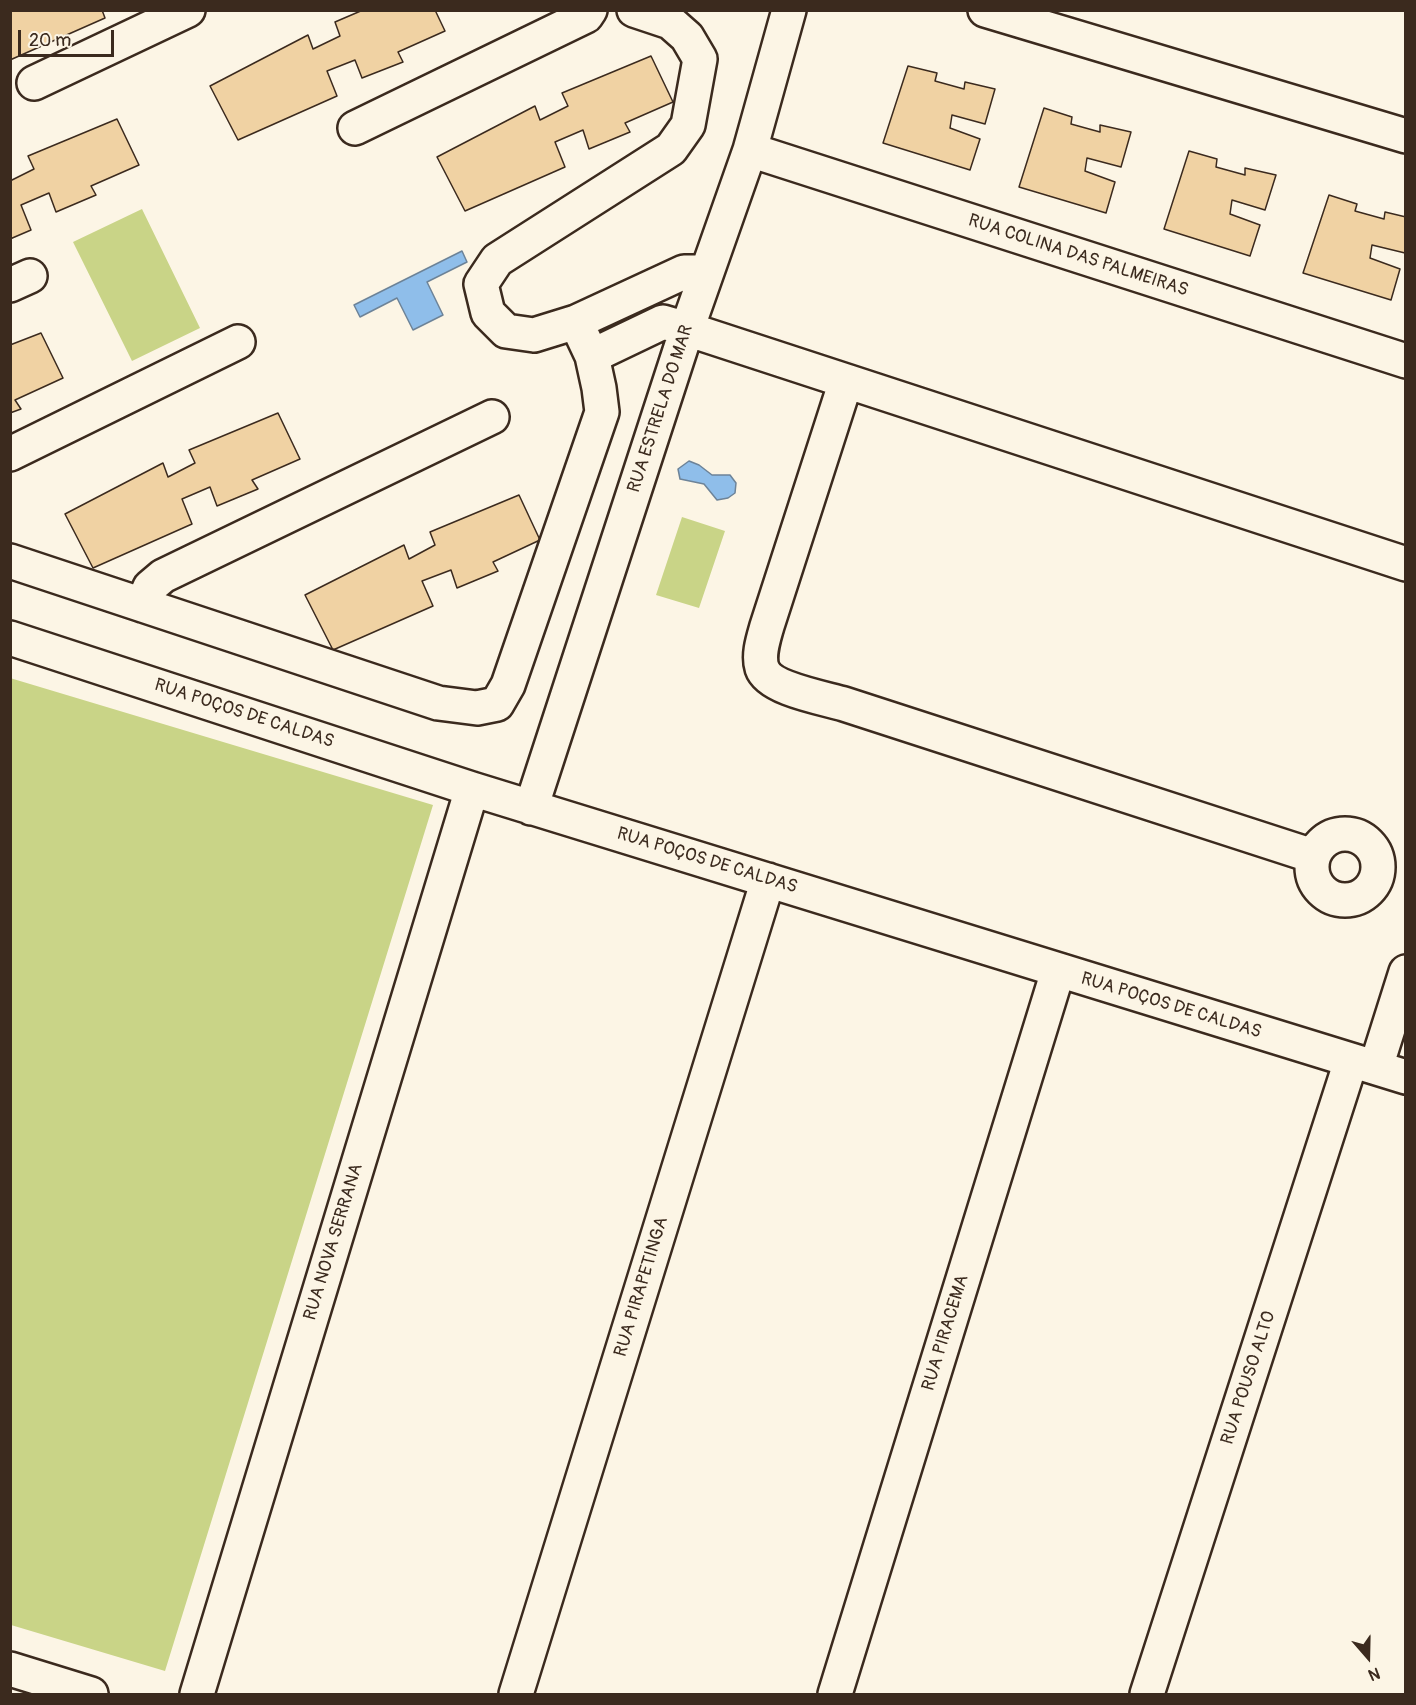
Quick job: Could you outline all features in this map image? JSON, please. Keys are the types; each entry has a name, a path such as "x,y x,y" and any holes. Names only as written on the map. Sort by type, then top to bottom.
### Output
{"street":[{"path":"34,83 188,10"},
{"path":"355,128 586,16 590,10"},
{"path":"634,10 670,22 687,37 700,59 688,125 671,149 497,260 481,284 488,313 506,331 534,335 576,322 684,272 707,273"},
{"path":"984,10 1406,136"},
{"name":"RUA ESTRELA DO MAR","path":"531,808 687,329 750,150 785,12"},
{"name":"RUA COLINA DAS PALMEIRAS","path":"750,150 1406,362"},
{"path":"10,561 438,703 477,708 496,704 508,685 602,412 592,356 576,322"},
{"path":"592,356 663,322 1406,564"},
{"path":"10,454 238,342"},
{"path":"846,381 767,626 760,655 763,670 768,677 778,684 795,690 1313,856"},
{"path":"142,605 150,587 163,576 492,417"},
{"name":"RUA POÇOS DE CALDAS","path":"10,638 531,808 1377,1068"},
{"name":"RUA NOVA SERRANA","path":"197,1695 472,789"},
{"name":"RUA PIRAPETINGA","path":"516,1695 768,880"},
{"name":"RUA PIRACEMA","path":"835,1695 1058,971"},
{"name":"RUA POUSO ALTO","path":"1147,1695 1377,1068 1406,972"},
{"path":"10,1669 91,1695"}],"green space":[{"path":"142,209 200,328 132,361 73,242"},
{"path":"682,517 725,531 699,608 656,595"},
{"path":"10,678 433,805 165,1671 11,1625"}],"water":[{"path":"462,251 467,262 427,282 443,315 413,330 397,298 360,317 354,305"},
{"path":"689,461 712,475 730,475 736,483 735,493 728,498 717,500 704,484 680,479 678,469"}],"building":[{"path":"10,10 102,10 105,18 10,60"},
{"path":"363,10 435,10 445,31 398,52 403,62 362,78 355,60 327,71 337,96 238,140 210,86 308,35 313,49 340,36 335,22"},
{"path":"651,56 673,102 625,123 630,132 589,149 583,130 555,142 565,167 465,211 437,157 535,106 540,120 568,106 562,93"},
{"path":"908,66 937,73 935,81 964,89 965,82 995,89 985,124 952,115 950,128 980,139 970,170 883,143"},
{"path":"1044,108 1072,117 1071,124 1100,132 1100,125 1131,132 1121,167 1087,158 1085,171 1115,182 1106,213 1019,187"},
{"path":"117,119 139,165 91,186 96,195 56,212 49,193 21,205 31,230 10,239 10,181 34,169 28,156"},
{"path":"1189,151 1217,159 1216,167 1245,175 1245,168 1276,175 1265,210 1232,200 1230,214 1260,225 1250,256 1164,229"},
{"path":"1329,195 1357,204 1355,211 1384,219 1385,212 1406,217 1405,253 1372,245 1370,258 1400,269 1391,300 1303,273"},
{"path":"41,333 63,378 15,400 21,409 10,413 10,345"},
{"path":"278,413 300,459 252,480 258,489 217,506 210,487 182,499 192,524 93,568 65,514 163,463 168,477 195,463 189,450"},
{"path":"519,495 540,540 493,562 498,571 457,588 451,570 422,581 433,606 333,650 305,595 404,545 409,559 435,545 430,532"}]}
